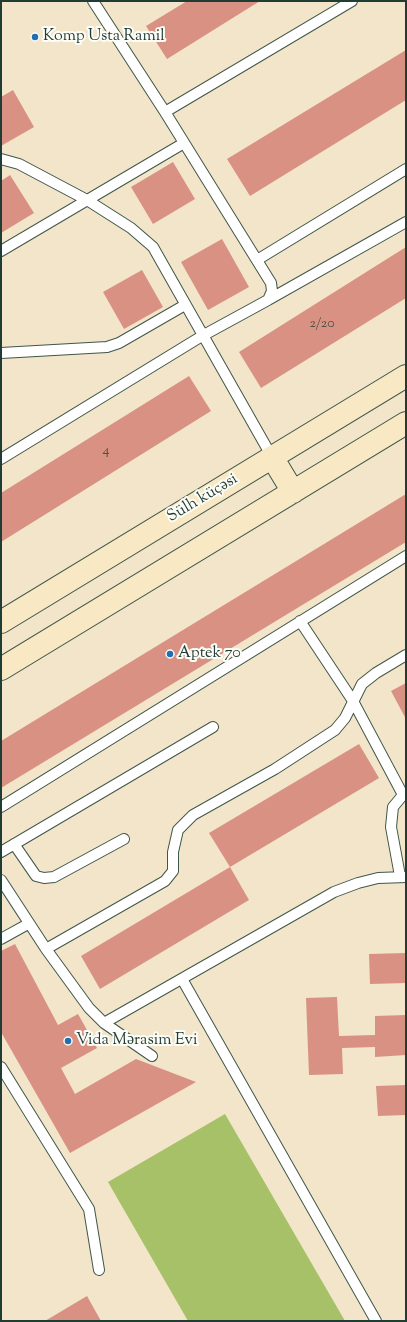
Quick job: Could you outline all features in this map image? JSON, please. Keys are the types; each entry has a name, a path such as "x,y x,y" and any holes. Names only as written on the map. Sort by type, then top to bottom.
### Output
{"main road":[{"name":"Sülh küçəsi","path":"1,622 406,376"},
{"path":"1,669 406,423"},
{"path":"272,457 293,492"}],"lane":[{"path":"93,1 165,112 271,282 272,292 268,300"},
{"path":"165,112 352,1"},
{"path":"1,251 184,143"},
{"path":"1,159 19,164 87,200 131,228 153,247 202,336 272,457"},
{"path":"257,260 406,169"},
{"path":"1,459 202,336 406,222"},
{"path":"1,353 107,347 120,343 185,305"},
{"path":"1,807 406,556"},
{"path":"104,1023 334,892 358,883 378,878 403,877 391,828 394,807 405,794 353,701 300,621"},
{"path":"46,949 165,881 173,871 173,852 178,830 193,815 275,769 335,730 345,718 362,684 376,673 406,655"},
{"path":"1,852 213,727"},
{"path":"14,844 36,876 54,878 124,839"},
{"path":"1,880 28,924 88,1008 104,1023 152,1056"},
{"path":"1,939 28,924"},
{"path":"182,979 376,1321"},
{"path":"1,1067 89,1209 99,1270"}],"green space":[{"path":"225,1114 345,1321 188,1321 108,1182"}],"building":[{"path":"187,1 260,1 167,59 146,26"},
{"path":"406,50 406,100 250,196 227,159"},
{"path":"13,90 34,127 1,146 1,97"},
{"path":"173,162 195,199 153,224 131,187"},
{"path":"10,175 34,213 1,233 1,181"},
{"path":"222,239 249,287 208,310 181,262"},
{"path":"406,247 406,298 261,388 239,352"},
{"path":"142,270 163,307 124,329 103,292"},
{"path":"189,376 211,411 1,542 1,493"},
{"path":"406,494 406,542 1,788 1,741"},
{"path":"406,683 406,719 391,691"},
{"path":"359,744 379,778 230,867 209,833"},
{"path":"230,867 249,900 100,989 81,956"},
{"path":"15,944 58,1025 78,1014 97,1048 61,1068 75,1094 136,1059 196,1082 70,1153 1,1032 1,951"},
{"path":"406,953 406,983 370,984 369,954"},
{"path":"337,997 339,1036 375,1035 375,1016 406,1015 406,1055 375,1057 375,1047 342,1048 343,1074 309,1075 306,998"},
{"path":"406,1085 406,1115 378,1116 376,1086"},
{"path":"87,1296 101,1321 45,1321"}],"place":[{"name":"Komp Usta Ramil","path":"35,37"},
{"name":"Aptek 70","path":"170,654"},
{"name":"Vida Mərasim Evi","path":"68,1041"}]}
